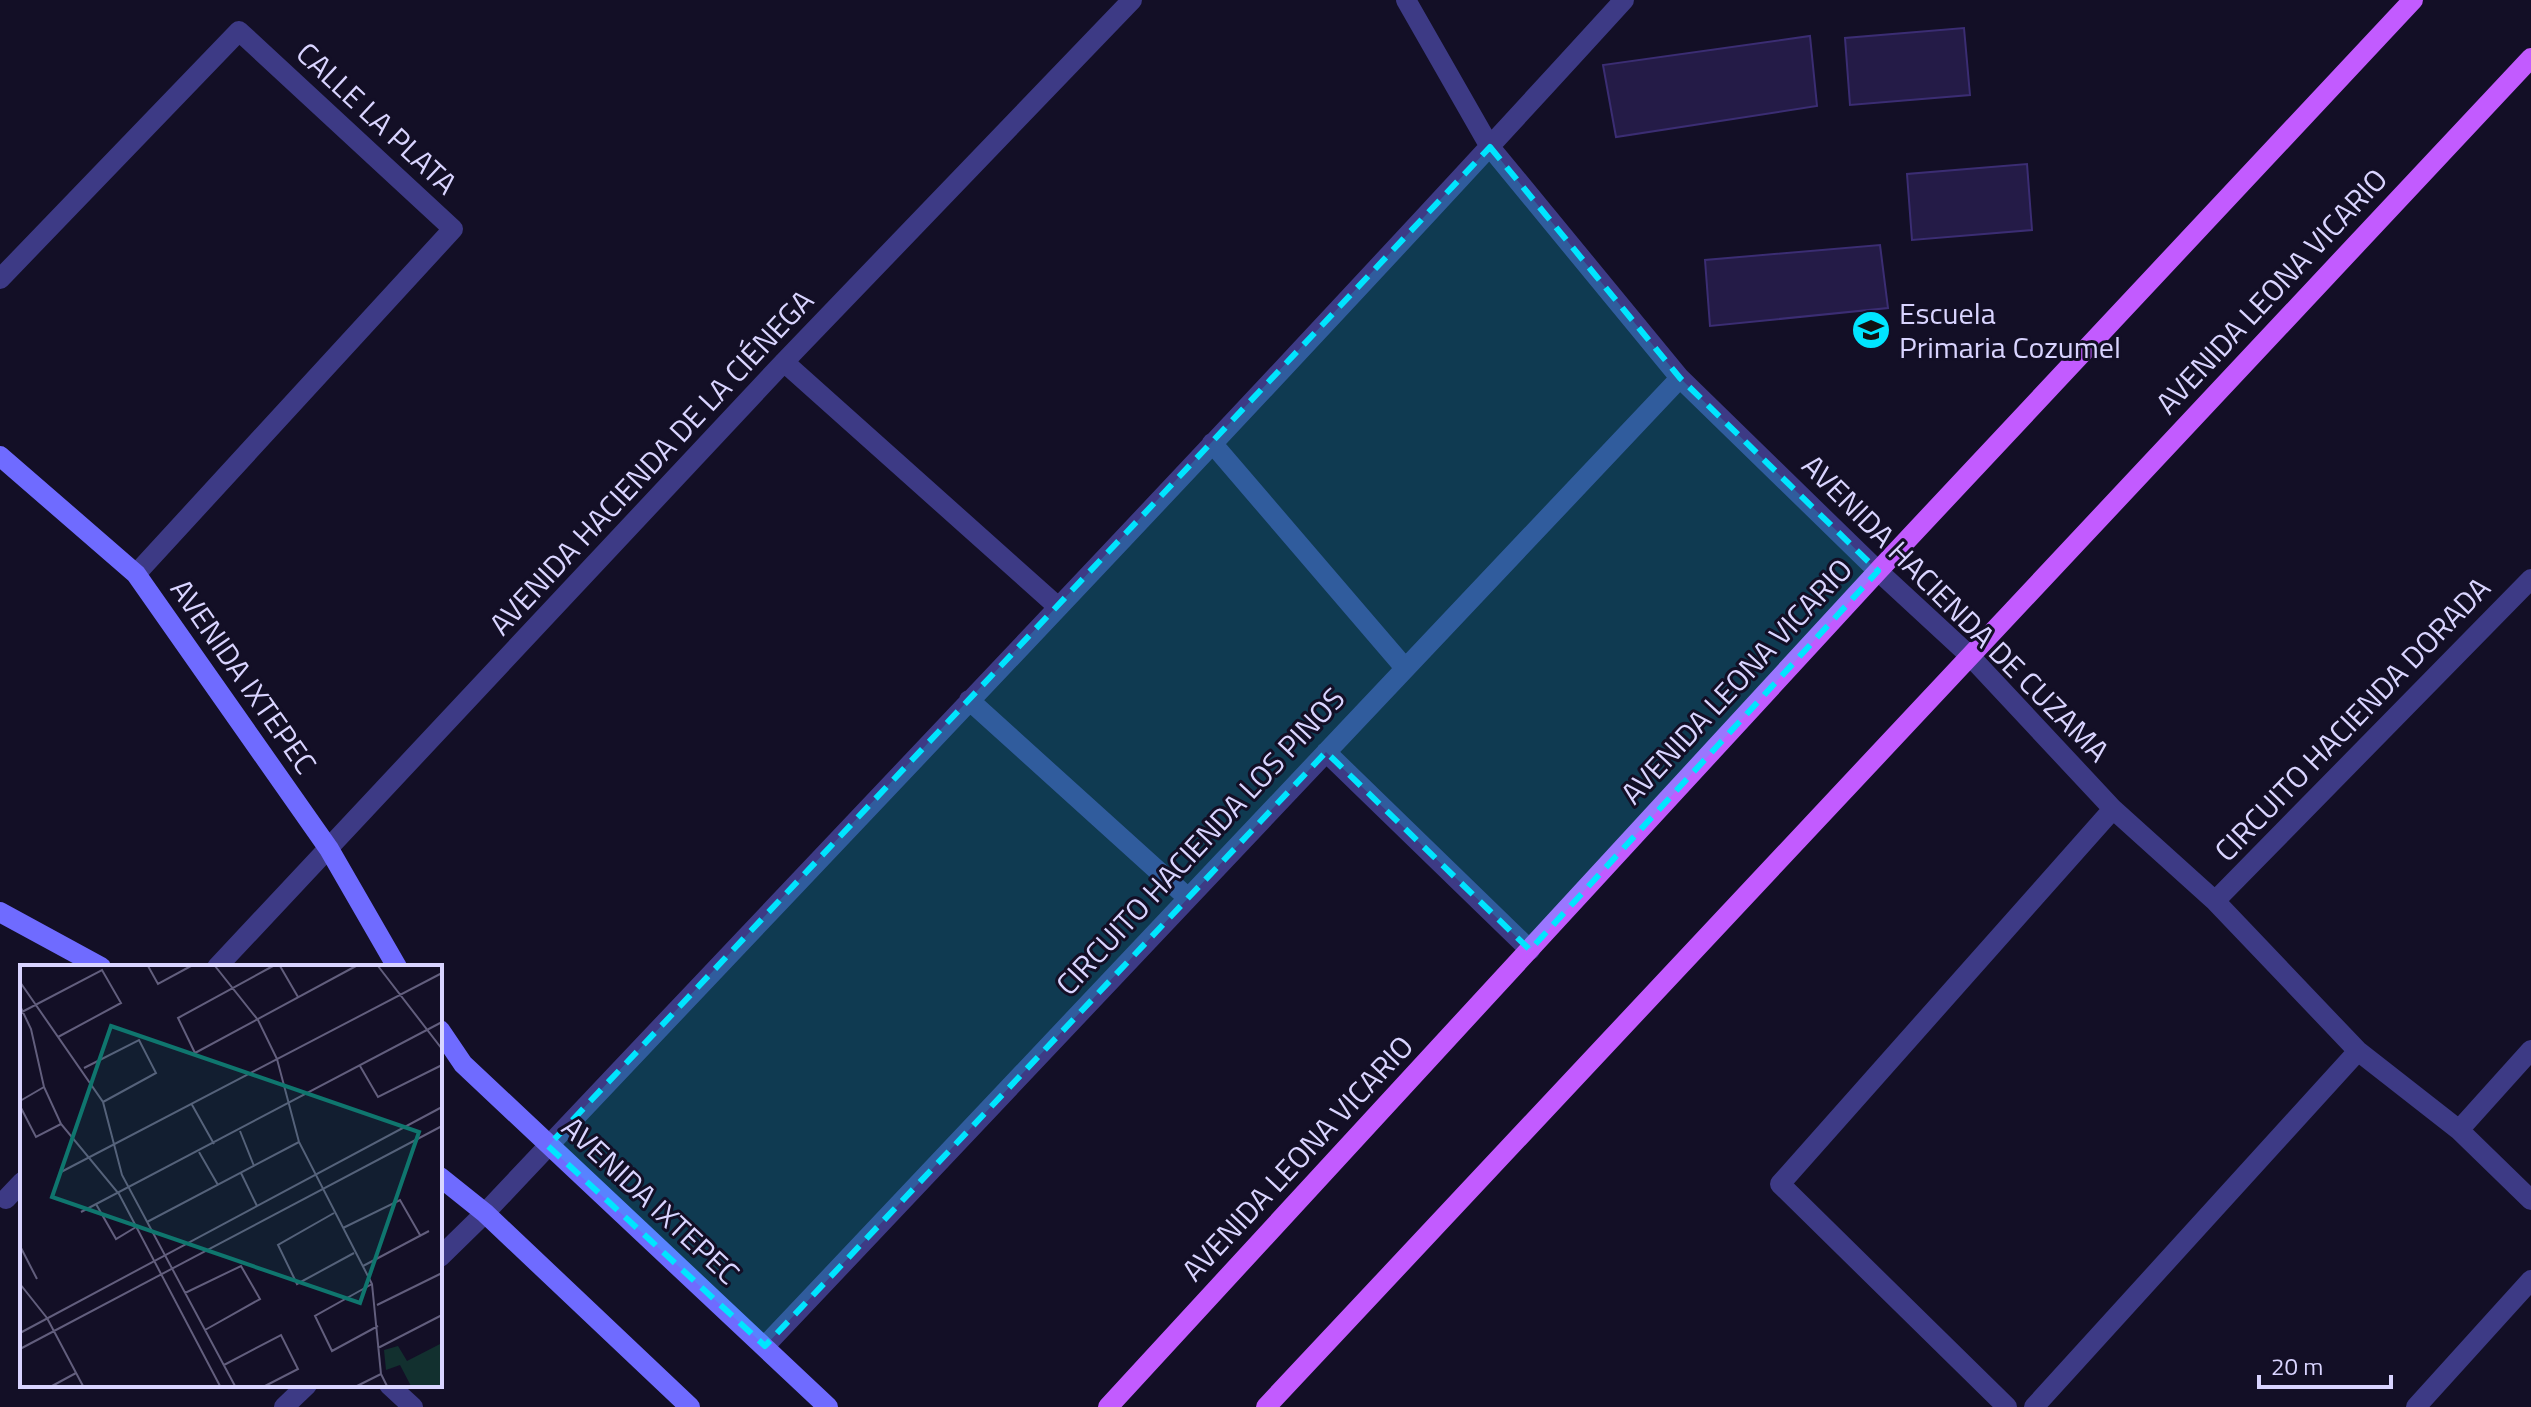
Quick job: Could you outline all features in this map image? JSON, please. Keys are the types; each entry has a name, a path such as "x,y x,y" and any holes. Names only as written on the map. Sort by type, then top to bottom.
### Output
{"main road":[{"name":"AVENIDA LEONA VICARIO","path":"1108,1407 1878,571 2413,0"},
{"name":"AVENIDA LEONA VICARIO","path":"1266,1407 2531,58"},
{"name":"AVENIDA IXTEPEC","path":"0,456 136,574 329,849 396,965"},
{"path":"0,912 97,965"},
{"name":"AVENIDA IXTEPEC","path":"442,1033 463,1064 828,1407"},
{"path":"442,1179 485,1213 690,1407"}],"street":[{"name":"AVENIDA HACIENDA DE LA CIÉNEGA","path":"219,965 784,362 1132,0"},
{"name":"AVENIDA HACIENDA DE CUZAMA","path":"1406,0 1490,147 1680,378 1970,656 2113,809 2215,901 2358,1051 2459,1130 2531,1200"},
{"path":"442,1255 1212,443 1624,0"},
{"name":"CALLE LA PLATA","path":"0,279 239,31 453,229 136,574"},
{"path":"784,362 1057,606"},
{"name":"CIRCUITO HACIENDA LOS PINOS","path":"765,1346 1680,378"},
{"path":"1212,443 1405,668"},
{"name":"CIRCUITO HACIENDA DORADA","path":"2215,901 2531,579"},
{"path":"969,700 1188,898"},
{"path":"1326,752 1530,950"},
{"path":"2007,1407 1780,1184 2113,809"},
{"path":"2459,1130 2531,1050"},
{"path":"2034,1407 2358,1051"},
{"path":"6,1199 20,1184"},
{"path":"2416,1407 2531,1280"},
{"path":"284,1407 305,1387"},
{"path":"391,1387 413,1407"}],"highlighted area":[{"path":"1490,147 1680,378 1878,571 1530,950 1326,752 765,1346 548,1146"}],"building":[{"path":"1964,28 1970,95 1850,105 1845,38"},
{"path":"1810,36 1817,106 1616,137 1603,65"},
{"path":"2027,164 2032,230 1912,240 1907,174"},
{"path":"1880,245 1888,308 1710,326 1705,260"}],"place":[{"name":"Escuela Primaria Cozumel","path":"1871,330"}]}
